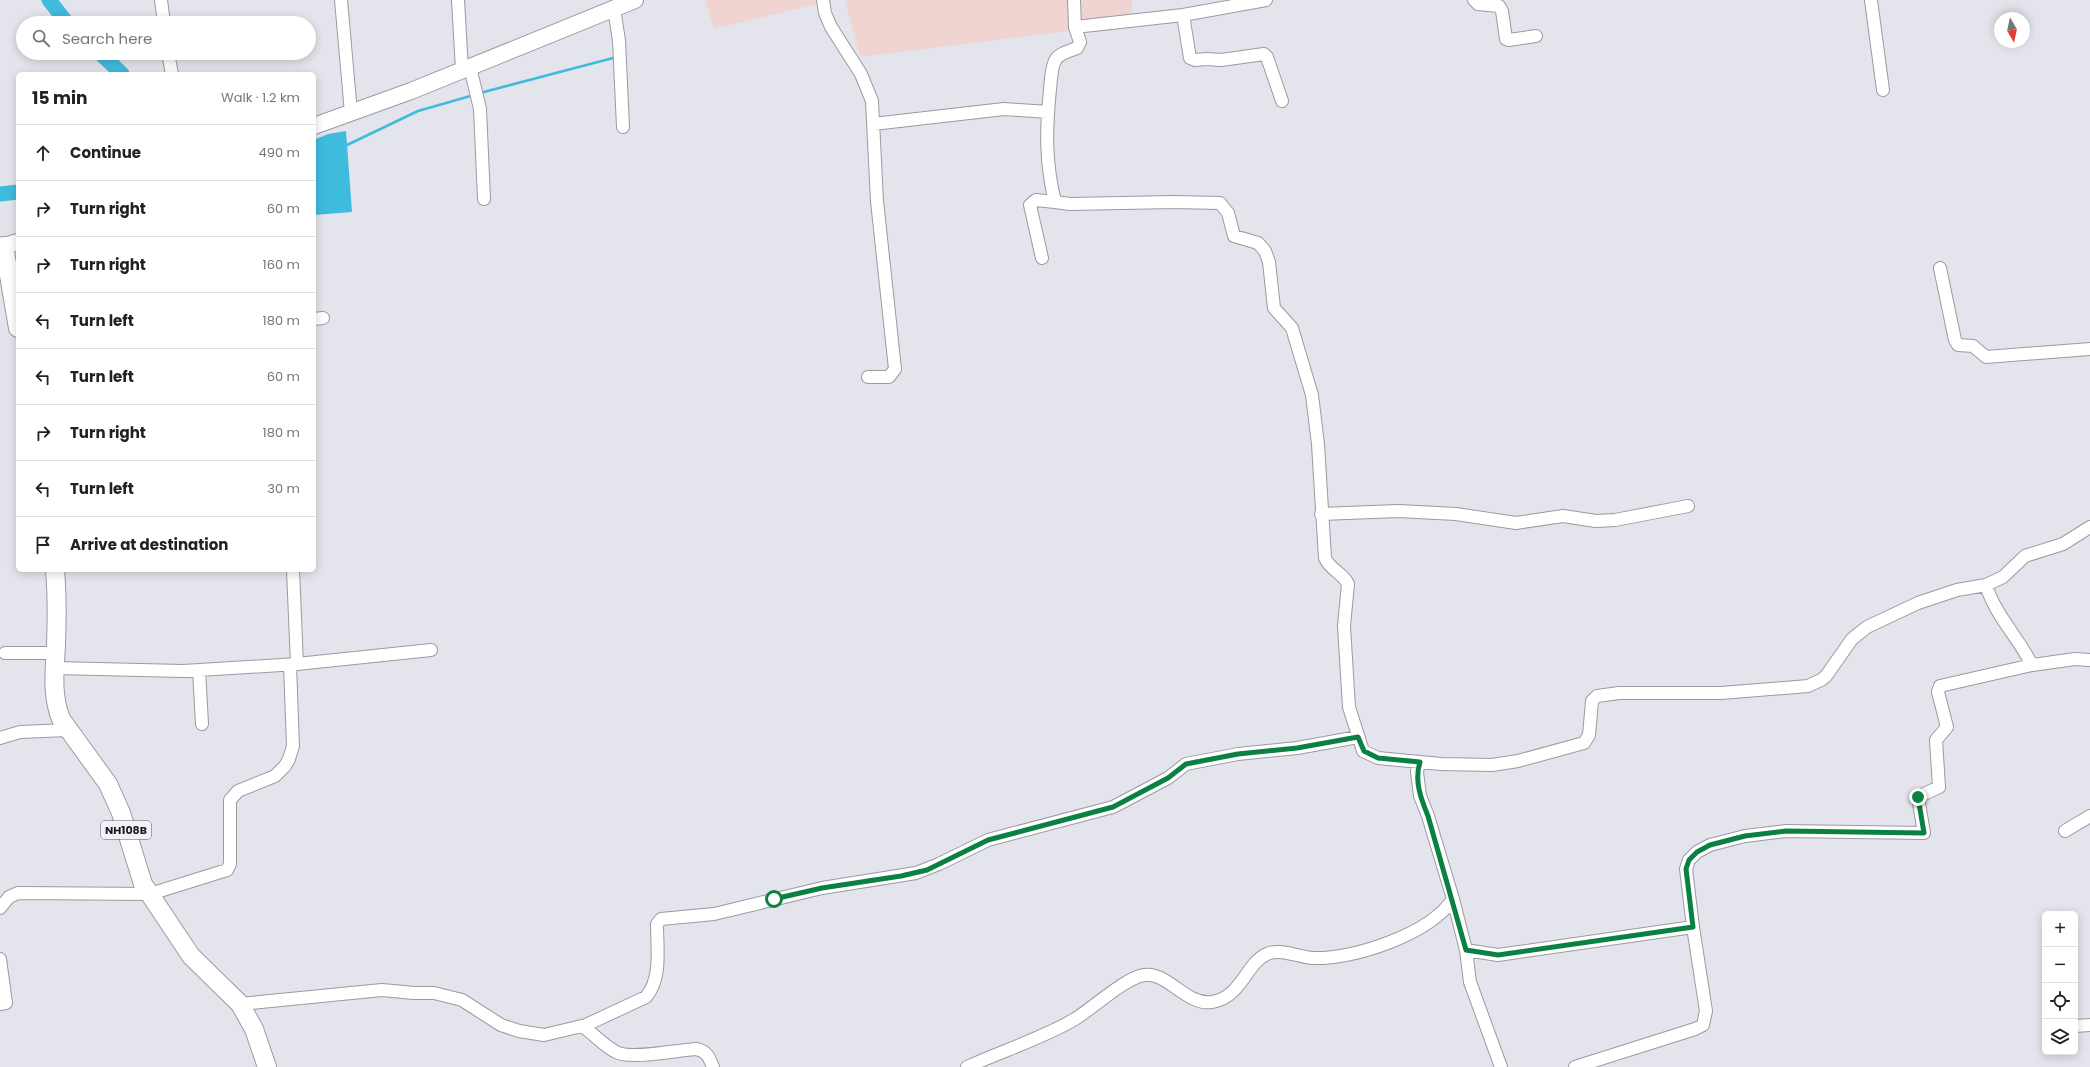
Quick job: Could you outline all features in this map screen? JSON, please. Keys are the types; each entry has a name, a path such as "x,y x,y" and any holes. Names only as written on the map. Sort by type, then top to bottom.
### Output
{"highway":[{"path":"7,245 16,314"},
{"name":"NH108B","path":"55,572 54,684 57,709 68,730 90,756 108,784 120,813 143,884 191,956 240,1004 254,1029 267,1067"}],"main road":[{"path":"316,125 466,68 635,0"}],"street":[{"path":"160,0 163,16"},
{"path":"341,0 351,113"},
{"path":"458,0 466,68 480,109 484,199"},
{"path":"823,0 824,13 831,27 861,74 872,101 877,201 895,369 889,377 868,377"},
{"path":"1055,202 1048,175 1046,146 1051,80 1055,60 1062,54 1077,48 1080,37 1076,27 1074,0"},
{"path":"1076,27 1183,15 1266,0"},
{"path":"1474,0 1478,4 1499,6 1502,11 1506,39 1509,40 1536,36"},
{"path":"1871,0 1883,90"},
{"path":"614,8 619,41 623,127"},
{"path":"1183,15 1187,51 1190,58 1195,60 1221,60 1264,54 1267,57 1282,100"},
{"path":"169,60 172,72"},
{"path":"873,124 1004,109 1048,112"},
{"path":"1042,258 1030,205 1036,200 1070,204 1174,202 1220,203 1228,213 1234,236 1258,243 1262,247 1269,262 1274,308 1292,328 1312,394 1318,444 1322,514 1327,562 1348,584 1344,626 1349,707 1364,751 1378,758 1466,766 1492,765 1581,745 1587,740 1589,735 1592,701 1598,696 1619,694 1721,693 1808,686 1826,676 1852,639 1867,627 1893,613 1942,594 1986,585 2004,577 2024,556 2063,544 2090,527"},
{"path":"1940,268 1955,340 1958,345 1972,346 1986,357 2090,349"},
{"path":"1322,514 1398,511 1456,514 1516,523 1563,516 1588,521 1604,521 1688,506"},
{"path":"0,908 9,897 26,892 150,894 227,870 230,864 230,800 238,791 275,776 286,766 293,746 293,572"},
{"path":"1986,585 1998,614 2022,645 2032,665"},
{"path":"5,653 55,661 199,670 294,664 431,650"},
{"path":"1575,1067 1695,1029 1703,1025 1706,1011 1686,869 1689,860 1697,852 1710,845 1745,836 1786,831 1924,833 1918,797 1940,788 1936,740 1947,727 1938,688 1945,684 2032,665 2075,659 2090,660"},
{"path":"199,670 202,724"},
{"path":"0,738 20,732 68,730"},
{"path":"240,1004 382,990 434,993 462,1000 501,1025 519,1031 544,1035 582,1026 646,997 651,991 657,977 657,924 661,919 714,914 822,888 916,873 939,864 988,840 1113,807 1168,778 1186,764 1238,754 1297,748 1358,737"},
{"path":"1420,762 1417,772 1420,796 1428,816 1453,899 1466,950 1470,982 1501,1067"},
{"path":"2065,831 2090,816"},
{"path":"967,1067 1074,1019 1132,980 1143,975 1154,975 1196,1001 1211,1002 1223,998 1234,990 1242,983 1259,960 1268,954 1275,952 1313,958 1332,956 1381,946 1406,936 1429,922 1446,910 1453,899"},
{"path":"1466,950 1498,955 1693,927"},
{"path":"0,959 6,1002 0,1004"},
{"path":"2078,1026 2090,1025"},
{"path":"582,1026 610,1048 622,1054 638,1055 696,1049 703,1050 708,1056 713,1067"}],"shaded area":[{"path":"705,0 833,0 714,29"},
{"path":"845,0 1132,0 1132,23 860,57"}],"water":[{"path":"346,131 352,212 316,215 316,139 328,134"}],"waterway":[{"path":"49,0 62,16"},
{"path":"480,93 613,58"},
{"path":"107,60 120,72"},
{"path":"347,145 418,111 474,95"},
{"path":"0,194 16,192"}],"route":[{"path":"774,899 822,888 901,876 927,870 988,840 1076,815 1092,813 1113,807 1168,778 1186,764 1196,761 1238,754 1297,748 1358,737 1364,751 1378,758 1420,762 1417,772 1420,796 1428,816 1445,878 1453,899 1466,950 1498,955 1693,927 1686,869 1689,860 1697,852 1710,845 1745,836 1786,831 1872,834 1924,833 1918,797"}]}
